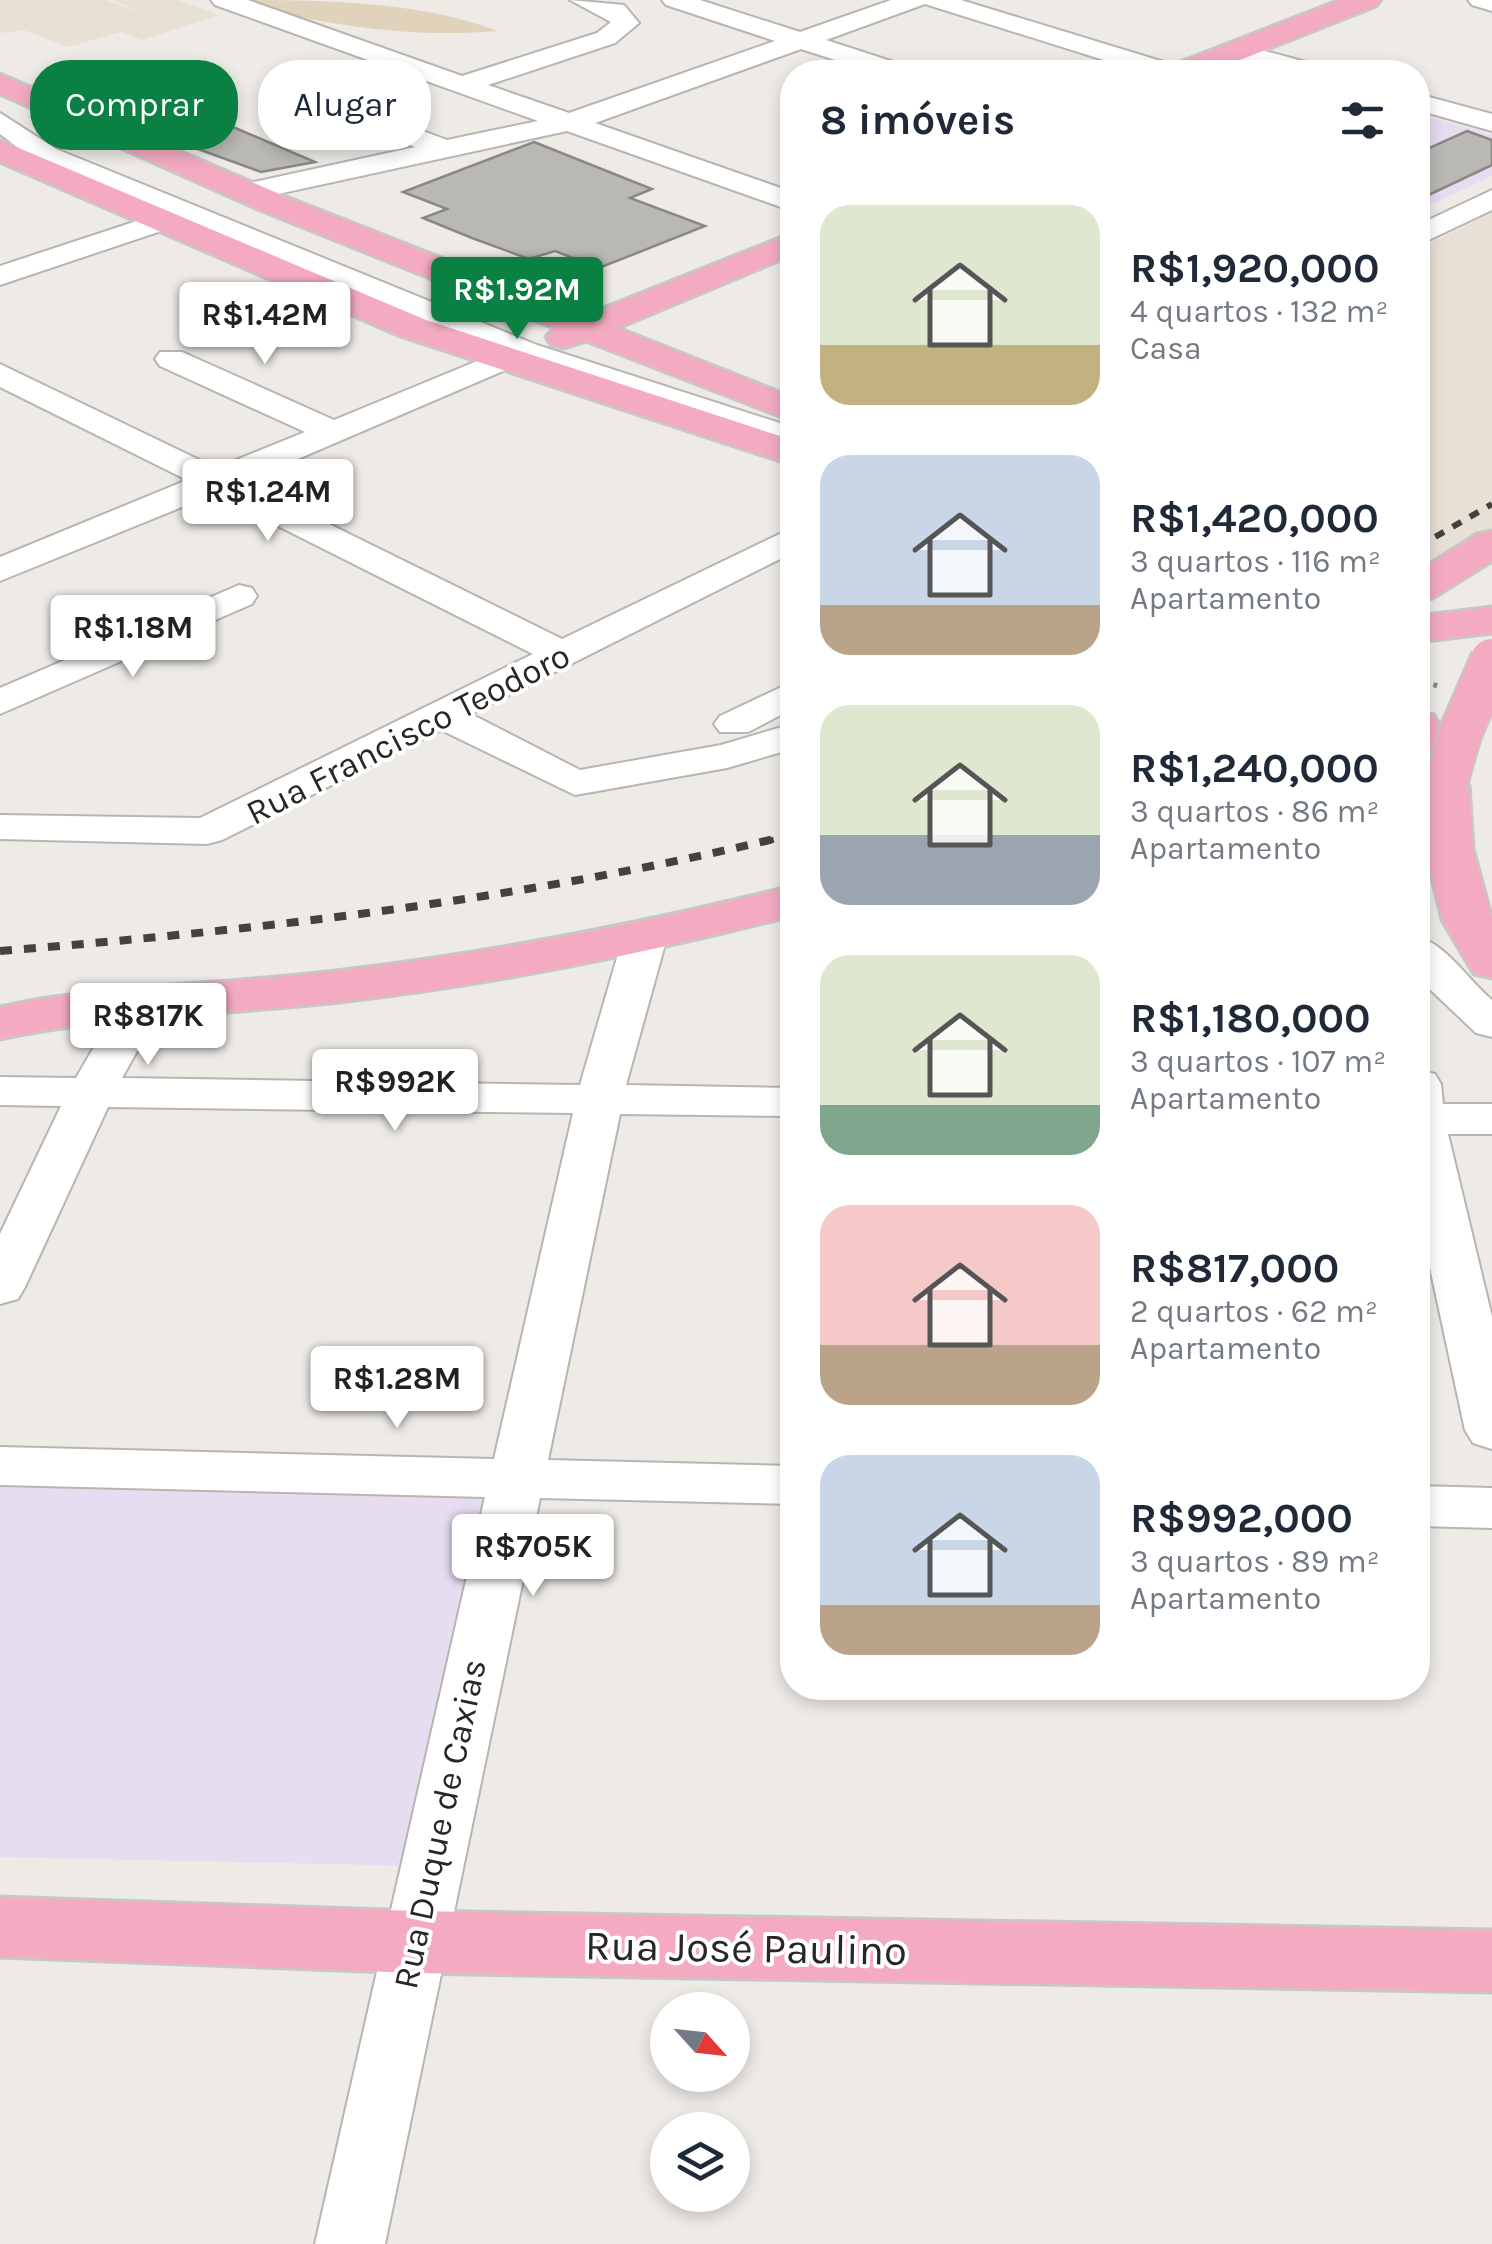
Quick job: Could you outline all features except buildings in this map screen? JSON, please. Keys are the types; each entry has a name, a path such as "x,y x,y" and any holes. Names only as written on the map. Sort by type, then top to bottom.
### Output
{"main road":[{"path":"1214,60 1366,0"},
{"path":"0,83 246,192 545,351 740,439 780,452"},
{"path":"0,148 412,328 545,351 780,407"},
{"path":"0,148 46,156"},
{"path":"545,351 780,248"},
{"path":"1430,582 1492,543"},
{"path":"1430,605 1492,567"},
{"path":"1430,628 1492,620"},
{"path":"1445,786 1461,731 1492,660"},
{"path":"1430,735 1445,786 1453,867 1467,920 1492,963"},
{"path":"0,990 320,962 475,940 603,916 780,875"},
{"path":"0,1023 423,974 645,937 780,903"},
{"name":"Rua José Paulino","path":"0,1927 415,1942 1492,1961"}],"street":[{"path":"224,0 780,198"},
{"path":"462,84 606,38 626,23 615,10 582,0"},
{"path":"675,0 857,60"},
{"path":"246,192 571,122 915,0"},
{"path":"936,0 1129,60"},
{"path":"1481,0 1492,3"},
{"path":"1236,51 1269,60"},
{"path":"0,104 545,351 780,421"},
{"path":"1430,105 1492,123"},
{"path":"0,121 46,156 545,351 780,434"},
{"path":"431,144 442,148"},
{"path":"1430,228 1492,199"},
{"path":"0,276 163,222"},
{"path":"0,570 212,480 545,351"},
{"path":"171,358 332,432"},
{"path":"0,374 565,656"},
{"name":"Rua Francisco Teodoro","path":"0,827 206,831 565,656 780,545"},
{"path":"0,702 239,596"},
{"path":"734,724 780,700"},
{"path":"444,716 574,783 727,756 780,740"},
{"name":"Rua Duque de Caxias","path":"350,2244 600,1096 645,937"},
{"path":"1430,964 1449,987 1492,1023"},
{"path":"0,1287 90,1094 140,1006"},
{"path":"0,1091 600,1096 780,1102"},
{"path":"1430,1109 1492,1119"},
{"path":"1430,1156 1492,1430"},
{"path":"0,1466 780,1485"},
{"path":"1430,1506 1492,1508"}],"shaded area":[{"path":"0,0 106,0 155,17 112,0 178,0 219,15 142,40 121,32 68,47 24,30 0,33"},
{"path":"226,0 399,8 434,13 497,31 394,31 293,16"},
{"path":"1430,117 1492,135 1492,176 1430,205"},
{"path":"1492,213 1492,532 1430,569 1430,243"},
{"path":"0,1471 502,1488 413,1866 0,1857"}],"railway":[{"path":"1430,540 1492,504"},
{"path":"764,842 780,838"},
{"path":"0,951 195,933 486,896 774,839"}]}
